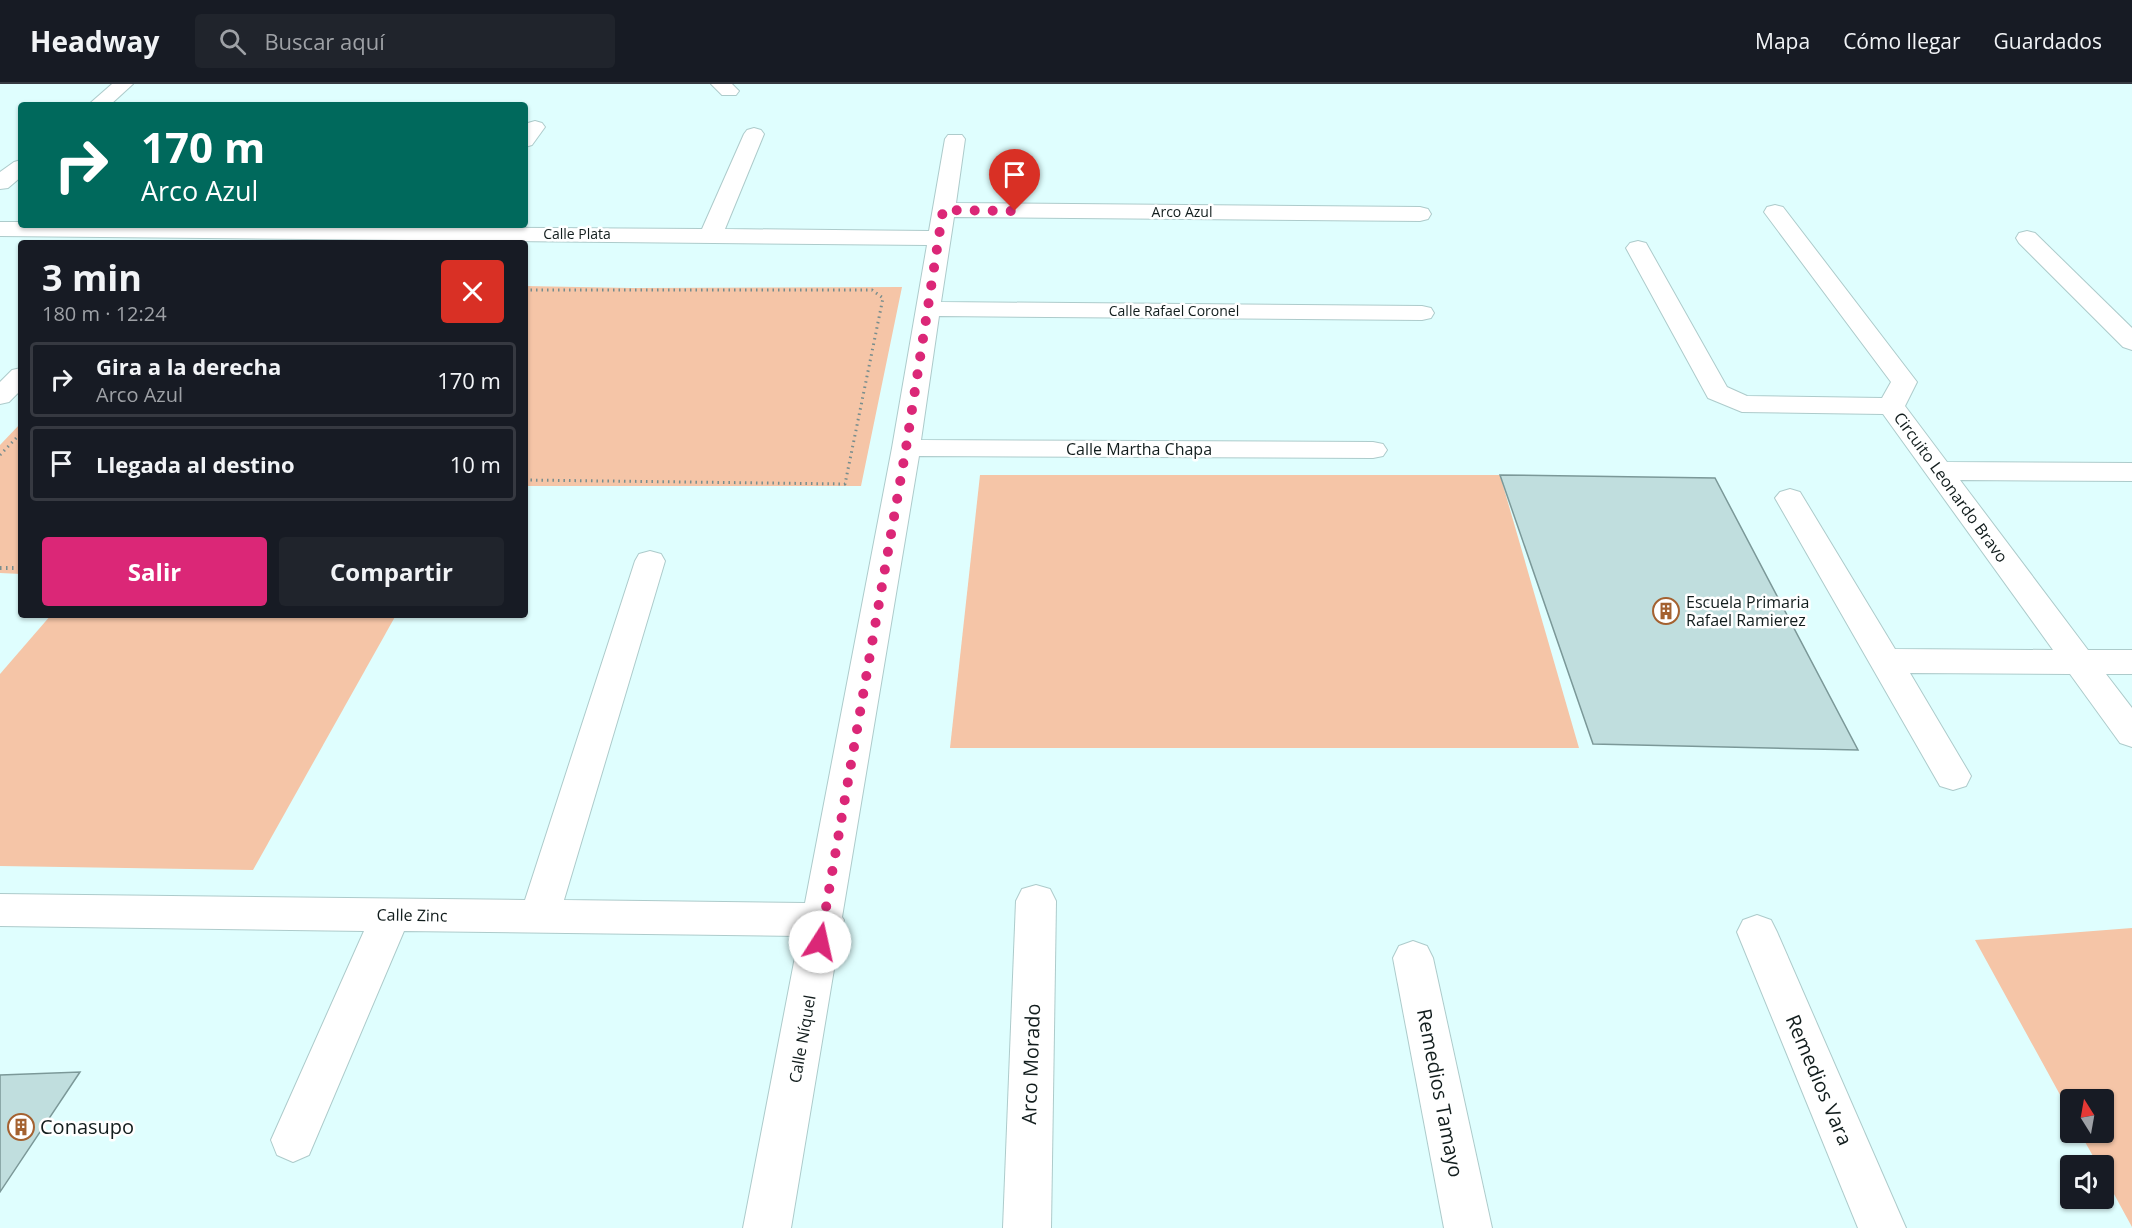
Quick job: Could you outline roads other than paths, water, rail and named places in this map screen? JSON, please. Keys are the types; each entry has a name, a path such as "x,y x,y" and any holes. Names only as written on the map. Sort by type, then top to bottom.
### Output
{"street":[{"path":"102,102 124,84"},
{"path":"711,236 754,134"},
{"name":"Calle Níquel","path":"767,1228 824,920 906,448 955,139"},
{"path":"0,183 18,168"},
{"name":"Circuito Leonardo Bravo","path":"1775,212 1904,382 1891,406 2132,734"},
{"name":"Arco Azul","path":"941,224 1420,214"},
{"name":"Calle Plata","path":"0,229 163,237 348,229 463,229 711,236 941,224"},
{"path":"2027,238 2132,342"},
{"path":"1638,248 1717,392 1742,404 1891,406"},
{"name":"Calle Rafael Coronel","path":"927,309 1422,313"},
{"path":"0,396 18,379"},
{"name":"Calle Martha Chapa","path":"906,448 1373,450"},
{"path":"1939,471 2132,472"},
{"path":"1790,498 1953,776"},
{"path":"539,917 650,561"},
{"path":"1886,661 2132,662"},
{"name":"Arco Morado","path":"1027,1228 1036,901"},
{"name":"Calle Zinc","path":"0,910 824,920"},
{"path":"293,1140 391,915"},
{"name":"Remedios Vara","path":"1757,932 1882,1228"},
{"name":"Remedios Tamayo","path":"1413,958 1468,1228"}],"place":[{"name":"Escuela Primaria Rafael Ramierez","path":"1666,611"},
{"name":"Conasupo","path":"21,1127"}]}
